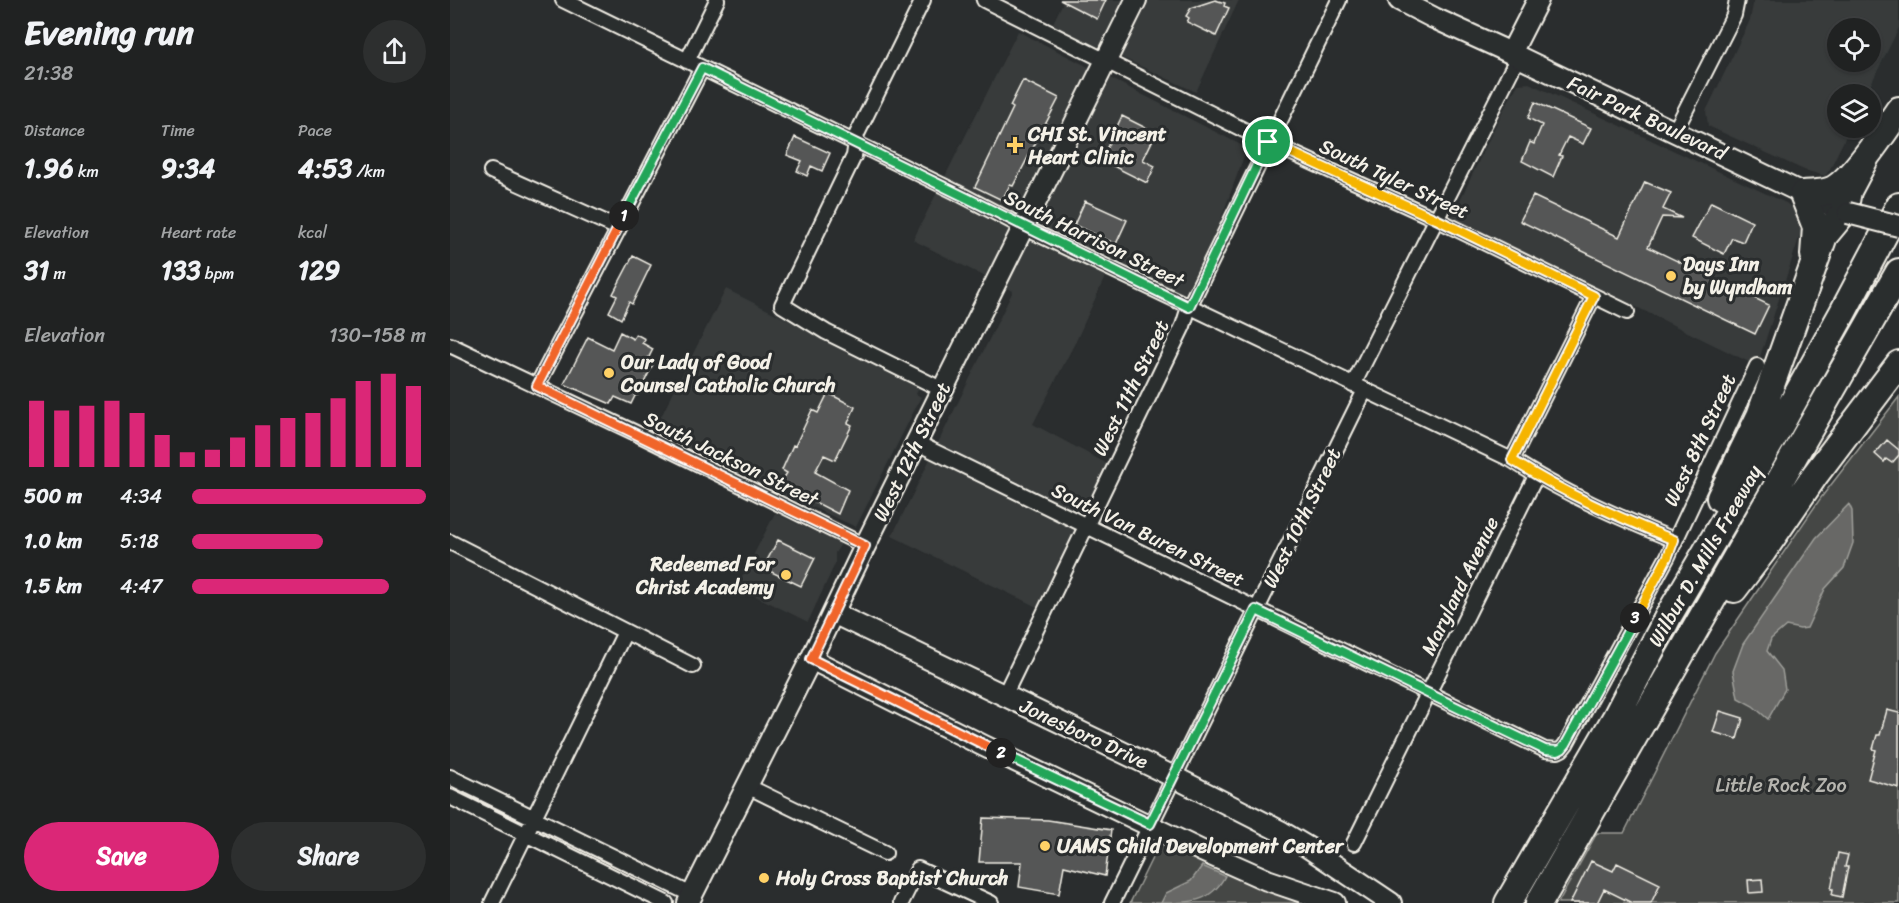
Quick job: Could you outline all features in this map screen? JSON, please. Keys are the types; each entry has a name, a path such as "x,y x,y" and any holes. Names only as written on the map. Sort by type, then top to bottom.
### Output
{"highway":[{"path":"1669,615 1682,568 1723,493 1760,416 1824,236 1846,212 1848,190 1866,157 1899,110"},
{"path":"1812,267 1816,227 1803,194 1831,190 1841,184 1866,157"},
{"name":"Wilbur D. Mills Freeway","path":"1508,903 1616,717 1669,615 1773,438 1899,206"},
{"name":"Wilbur D. Mills Freeway","path":"1539,903 1899,272"},
{"path":"1670,673 1763,551 1815,475 1899,364"}],"main road":[{"name":"West 12th Street","path":"690,899 1136,0"},
{"name":"Fair Park Boulevard","path":"1399,0 1803,194 1846,212 1899,226"},
{"name":"West 10th Street","path":"1514,55 1538,0"},
{"name":"Jonesboro Drive","path":"833,613 1174,777 1309,848 1391,903"},
{"path":"811,659 982,745 1267,880 1335,903"}],"street":[{"name":"South Harrison Street","path":"563,0 1023,227 1512,460 1536,476 1617,517 1674,540"},
{"path":"687,61 717,0"},
{"path":"923,0 857,134 854,156 782,305 826,332 943,390"},
{"name":"South Tyler Street","path":"984,0 1268,142 1436,219 1627,312"},
{"name":"West 11th Street","path":"1004,696 1183,326 1189,307 1268,142 1339,0"},
{"path":"1675,131 1734,15 1737,0"},
{"name":"West 10th Street","path":"1112,903 1256,610 1514,55"},
{"path":"537,386 702,68"},
{"path":"491,171 618,228"},
{"path":"1512,460 1594,296"},
{"name":"South Jackson Street","path":"450,345 865,546"},
{"name":"West 8th Street","path":"1558,751 1566,744 1648,594 1757,366"},
{"name":"South Van Buren Street","path":"917,443 1545,750 1558,751"},
{"name":"Maryland Avenue","path":"1354,843 1536,476"},
{"path":"450,542 693,666"},
{"path":"492,903 625,632"},
{"path":"450,777 690,899"},
{"path":"747,786 885,853"},
{"path":"450,797 666,903"},
{"path":"901,903 918,869 991,903"}],"shaded area":[{"path":"1064,0 1239,0 1196,92 1052,25"},
{"path":"1754,0 1899,0 1899,28 1881,64 1881,18 1827,18 1827,72 1877,72 1871,84 1827,84 1827,138 1845,138 1825,176 1804,170 1708,126 1706,111 1750,20"},
{"path":"1018,31 1247,148 1189,307 1109,268 1077,339 1033,424 1115,468 1045,611 892,536 1013,291 913,240"},
{"path":"1529,83 1786,203 1805,220 1757,366 1452,217 1501,114 1518,84"},
{"path":"726,289 920,386 916,394 921,397 856,527 652,434"},
{"path":"1849,504 1852,511 1853,543 1844,568 1825,589 1807,628 1786,626 1771,639 1767,651 1782,670 1785,689 1768,719 1753,706 1738,698 1733,671 1743,644 1816,538"},
{"name":"Redeemed For Christ Academy","path":"775,513 841,544 835,553 835,564 808,622 737,587"},
{"path":"1202,866 1225,876 1213,892 1190,902 1161,903 1166,893 1191,881"}],"green space":[{"name":"Little Rock Zoo","path":"1899,397 1899,903 1558,903 1597,833 1624,833 1715,653 1820,499"},
{"path":"1160,842 1171,844 1300,903 1130,903"}],"building":[{"path":"1060,0 1106,0 1097,19"},
{"path":"1215,0 1225,3 1224,6 1229,8 1216,36 1187,22 1189,18 1186,16 1191,8"},
{"name":"CHI St. Vincent Heart Clinic","path":"1023,80 1059,98 1013,186 1010,185 1002,200 975,187 1013,108 1010,106"},
{"path":"1535,102 1591,128 1583,144 1568,137 1559,155 1562,156 1553,177 1522,161 1530,142 1534,144 1542,125 1528,118"},
{"path":"1122,116 1156,133 1143,160 1155,166 1147,183 1101,160"},
{"path":"795,137 830,153 822,171 811,166 807,176 797,171 802,161 787,155"},
{"name":"Days Inn by Wyndham","path":"1645,182 1671,193 1663,209 1682,218 1662,217 1648,247 1769,305 1755,334 1520,221 1533,196 1619,237"},
{"path":"1085,201 1127,220 1116,244 1074,225"},
{"path":"1711,202 1752,222 1743,242 1732,238 1724,254 1692,238"},
{"path":"633,256 651,265 632,304 629,302 621,319 609,312 617,296 613,294"},
{"name":"Our Lady of Good Counsel Catholic Church","path":"620,332 633,339 636,334 645,339 642,343 653,349 648,359 654,362 638,395 636,394 631,404 615,397 611,404 564,384 588,337 612,349"},
{"path":"828,393 855,407 848,423 852,425 835,460 824,455 815,472 848,490 838,514 780,484 787,473 782,470 793,445 795,446 812,410 818,413"},
{"path":"1887,440 1899,450 1899,455 1892,463 1886,459 1884,462 1875,454"},
{"name":"Redeemed For Christ Academy","path":"778,540 815,558 801,586 763,568"},
{"path":"1887,710 1899,713 1899,788 1868,779 1876,750 1873,749 1877,735 1880,735"},
{"path":"1720,711 1743,718 1737,739 1713,732"},
{"name":"UAMS Child Development Center","path":"983,818 1048,820 1111,830 1105,876 1064,866 1059,894 1019,887 1022,862 979,862"},
{"path":"1838,853 1848,855 1842,897 1832,895 1833,889 1831,889"},
{"path":"1591,861 1613,871 1617,863 1660,884 1651,903 1632,903 1604,889 1597,903 1570,903"},
{"path":"1762,879 1763,892 1749,893 1748,880"}],"place":[{"name":"CHI St. Vincent Heart Clinic","path":"1015,145"},
{"name":"Days Inn by Wyndham","path":"1671,276"},
{"name":"Our Lady of Good Counsel Catholic Church","path":"609,373"},
{"name":"Redeemed For Christ Academy","path":"786,575"},
{"name":"UAMS Child Development Center","path":"1045,846"},
{"name":"Holy Cross Baptist Church","path":"764,878"}],"route":[{"path":"702,68 1189,307 1268,142 1436,219 1594,296 1512,460 1536,476 1617,517 1674,540 1648,594 1566,744 1558,751 1550,752 1500,729 1429,692 1256,610 1150,824 982,745 811,659 865,546 537,386 702,68"}]}
